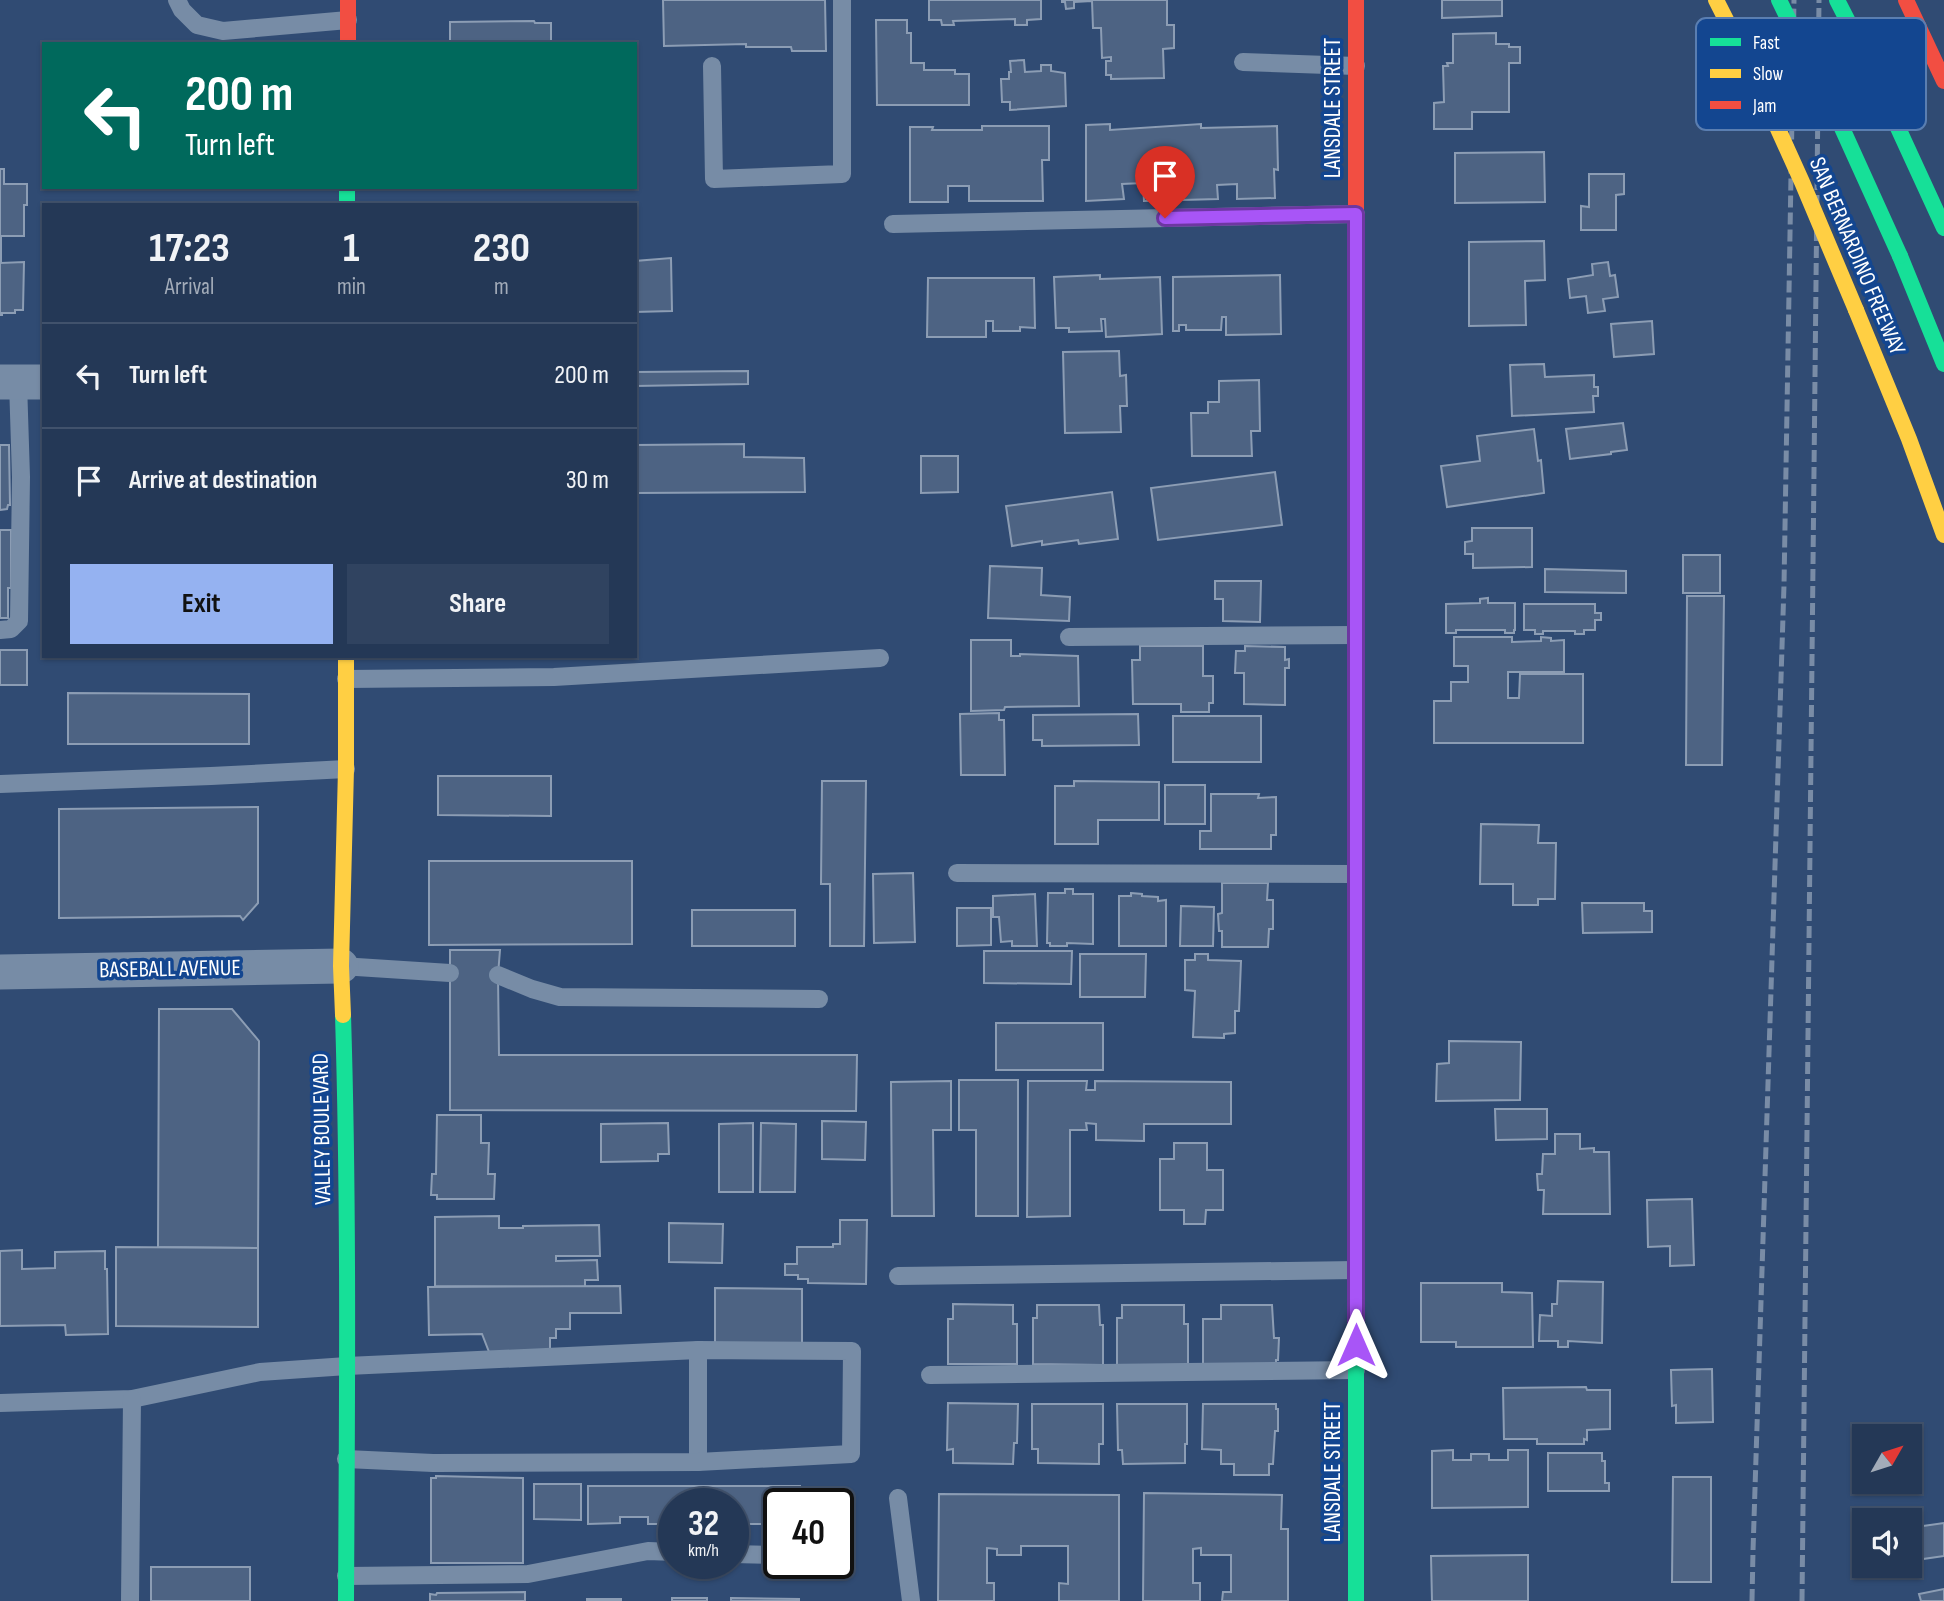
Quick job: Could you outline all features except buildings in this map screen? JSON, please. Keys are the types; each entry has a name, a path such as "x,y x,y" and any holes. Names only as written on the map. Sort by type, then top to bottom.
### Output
{"main road":[{"path":"348,0 348,42"},
{"name":"LANSDALE STREET","path":"1356,0 1356,1601"},
{"name":"SAN BERNARDINO FREEWAY","path":"1716,0 1725,18"},
{"path":"1779,0 1788,18"},
{"path":"1837,0 1846,18"},
{"path":"1907,2 1914,18"},
{"path":"1926,43 1944,81"},
{"name":"SAN BERNARDINO FREEWAY","path":"1778,130 1909,439 1944,535"},
{"path":"1843,130 1900,256 1944,364"},
{"path":"1899,130 1944,228"},
{"name":"VALLEY BOULEVARD","path":"346,658 341,966 345,1087 346,1601"}],"street":[{"name":"BASEBALL AVENUE","path":"0,972 341,966"}],"lane":[{"path":"177,0 182,10 197,25 223,31 348,20"},
{"path":"712,66 714,179 842,174 842,0"},
{"path":"1243,62 1356,66"},
{"path":"893,224 1356,214"},
{"path":"0,630 11,629 19,621 21,382"},
{"path":"1069,637 1356,635"},
{"path":"346,679 554,677 880,658"},
{"path":"0,784 346,769"},
{"path":"957,873 1356,874"},
{"path":"341,966 450,973"},
{"path":"498,975 561,997 819,999"},
{"path":"898,1276 1356,1270"},
{"path":"698,1350 698,1462"},
{"path":"0,1403 132,1399 260,1372 347,1366 698,1350 852,1351 852,1454 698,1462 433,1463 346,1459"},
{"path":"930,1375 1356,1370"},
{"path":"130,1601 132,1399"},
{"path":"898,1498 911,1601"},
{"path":"346,1576 528,1574 658,1551"}],"railway":[{"path":"1794,0 1794,18"},
{"path":"1819,0 1819,18"},
{"path":"1752,1601 1784,585 1792,130"},
{"path":"1802,1601 1818,130"}],"traffic: fast":[{"path":"1779,0 1788,18"},
{"path":"1837,0 1846,18"},
{"path":"1843,130 1900,256"},
{"path":"1899,130 1944,228"},
{"path":"347,189 347,203"},
{"path":"1356,226 1356,632"},
{"path":"1900,256 1944,364"},
{"path":"343,1015 347,1235 346,1601"},
{"path":"1356,1071 1356,1601"}],"traffic: slow":[{"path":"1716,0 1725,18"},
{"path":"1778,130 1856,310"},
{"path":"1856,310 1909,439 1944,535"},
{"path":"343,1015 341,966 346,658"}],"traffic: jam":[{"path":"348,0 348,42"},
{"path":"1356,0 1356,226"},
{"path":"1906,0 1914,18"},
{"path":"1926,43 1944,81"},
{"path":"1356,632 1356,1071"}],"route":[{"path":"1165,218 1356,214 1356,1345"}]}
